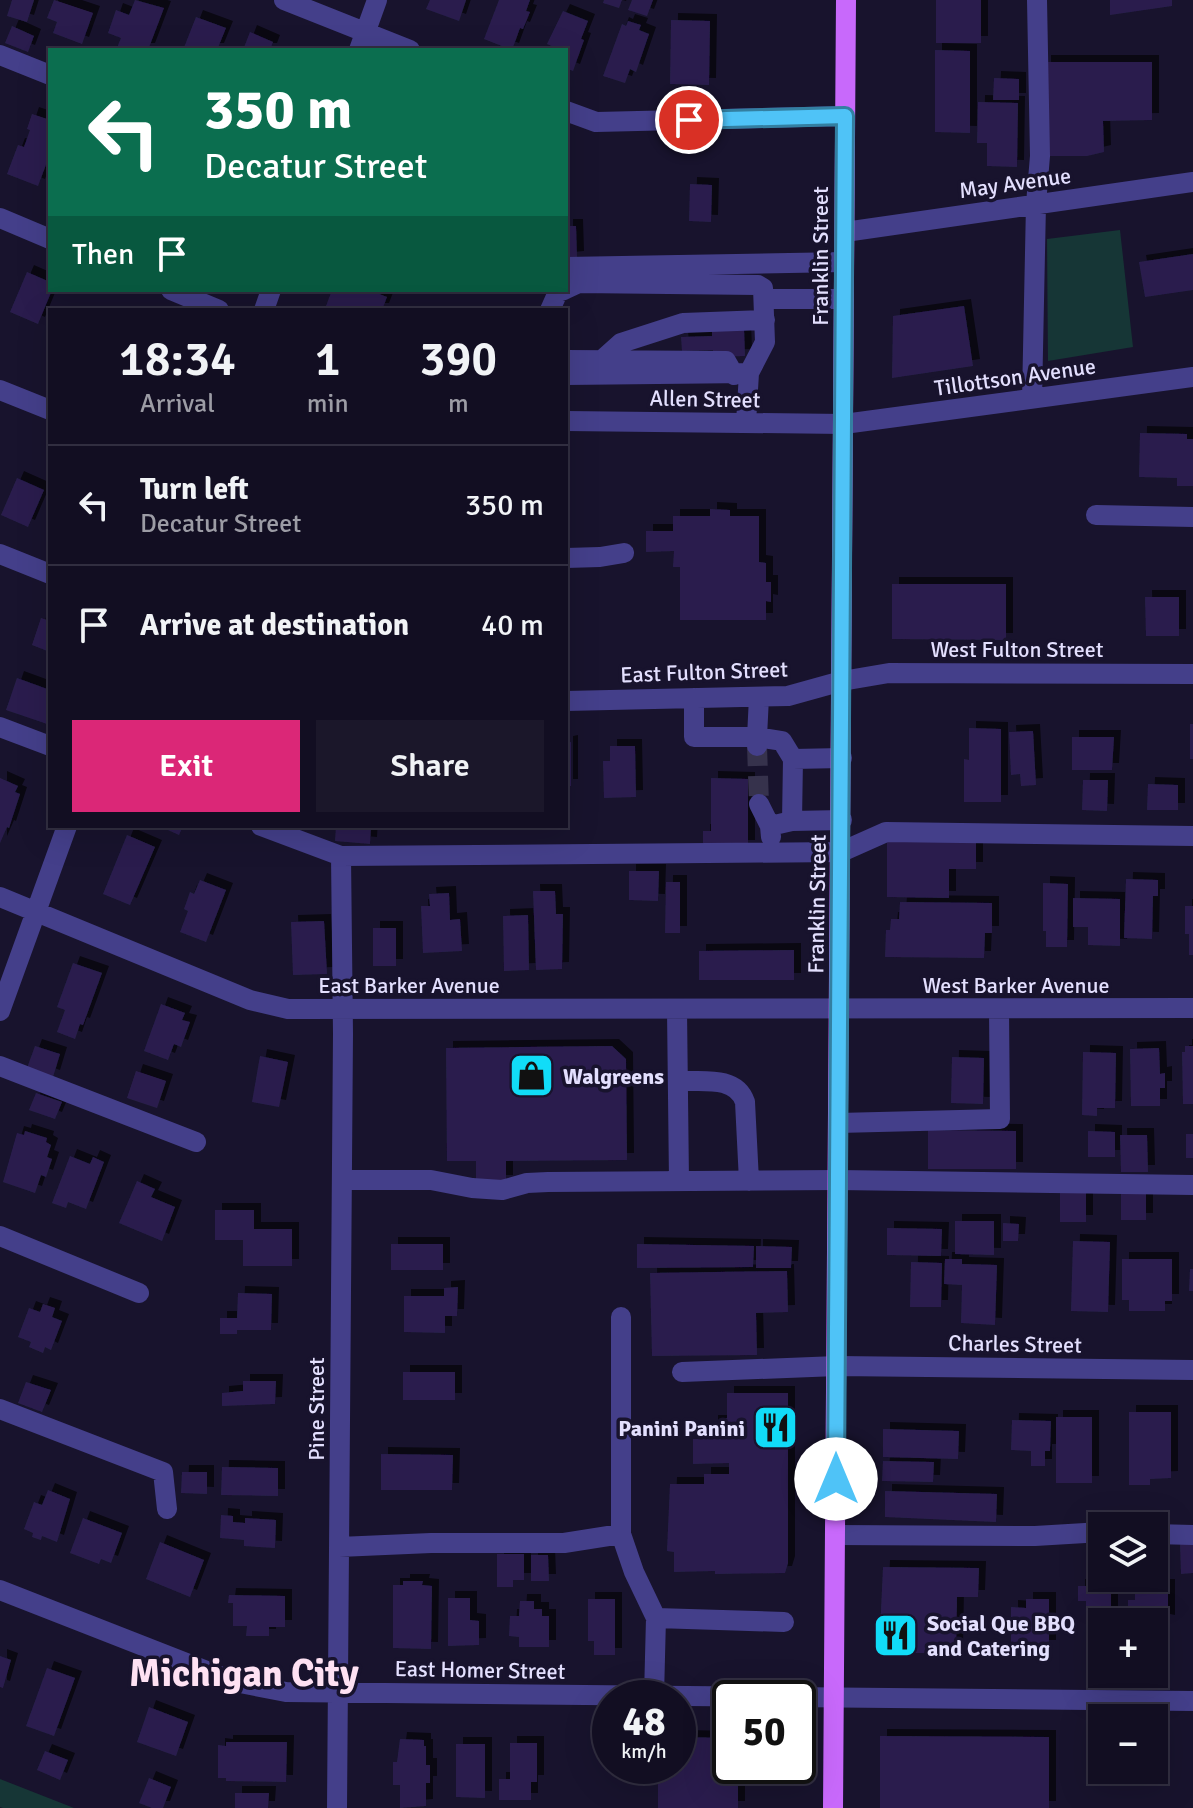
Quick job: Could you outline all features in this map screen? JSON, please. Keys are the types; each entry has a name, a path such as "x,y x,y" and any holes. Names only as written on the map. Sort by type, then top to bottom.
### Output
{"main road":[{"name":"Franklin Street","path":"833,1808 846,0"}],"street":[{"path":"284,0 362,41 399,48"},
{"path":"362,41 377,0"},
{"path":"1032,399 1036,204 1040,156 1037,0"},
{"path":"0,55 48,74"},
{"path":"568,112 596,122 845,116"},
{"name":"May Avenue","path":"845,232 1193,182"},
{"path":"0,218 48,238"},
{"path":"568,267 844,262"},
{"path":"568,288 579,283 758,285 763,288 766,299 765,342 741,374 746,423"},
{"path":"176,292 214,308"},
{"path":"766,299 844,299"},
{"path":"602,360 621,343 683,323 765,320"},
{"path":"568,360 726,361 741,374"},
{"path":"568,375 741,374"},
{"name":"Tillottson Avenue","path":"844,424 1193,377"},
{"path":"0,390 48,409"},
{"name":"Allen Street","path":"568,421 844,424"},
{"path":"1096,515 1193,517"},
{"path":"568,558 624,553"},
{"path":"0,554 48,573"},
{"name":"West Fulton Street","path":"842,681 889,673 1193,674"},
{"name":"East Fulton Street","path":"568,701 788,696 842,681"},
{"path":"757,742 759,697"},
{"path":"694,698 694,737 782,741 793,759 792,821"},
{"path":"0,727 48,745"},
{"path":"793,759 842,758"},
{"path":"759,804 770,826 773,852"},
{"path":"770,826 792,821 842,820"},
{"path":"0,1011 66,828"},
{"path":"266,828 341,856 841,852 886,832 1193,836"},
{"name":"Pine Street","path":"337,1808 343,1009 341,856"},
{"name":"East Barker Avenue","path":"0,897 250,1000 288,1009 840,1010"},
{"name":"West Barker Avenue","path":"840,1010 1193,1008"},
{"path":"838,1123 1000,1119 999,1009"},
{"path":"677,1010 679,1181"},
{"path":"0,1066 196,1142"},
{"path":"678,1081 724,1083 742,1093 749,1181"},
{"path":"342,1180 431,1180 502,1190 527,1183 679,1181 1193,1185"},
{"path":"0,1236 139,1293"},
{"path":"621,1317 621,1534 634,1572 656,1618 654,1680"},
{"name":"Charles Street","path":"682,1372 837,1366 1193,1370"},
{"path":"0,1409 163,1472 167,1509"},
{"path":"835,1535 1035,1536 1088,1533"},
{"path":"339,1547 417,1543 564,1543 621,1534"},
{"path":"1168,1534 1193,1535"},
{"name":"East Homer Street","path":"0,1590 235,1682 286,1692 592,1695"},
{"path":"656,1618 784,1622"},
{"name":"East Homer Street","path":"696,1696 1193,1701"}],"green space":[{"path":"1120,230 1133,347 1048,361 1047,239"},
{"path":"0,1779 74,1808 0,1807"}],"building":[{"path":"12,0 34,0 27,22 7,16"},
{"path":"54,0 93,13 82,44 53,33 57,22 47,18"},
{"path":"135,0 164,8 149,48 117,48 121,38 108,33 116,10 129,15"},
{"path":"430,0 466,0 459,21 426,9"},
{"path":"499,0 530,0 526,11 530,12 513,48 484,39"},
{"path":"604,0 622,0 619,8 603,3"},
{"path":"632,0 653,0 647,16 628,10"},
{"path":"936,0 981,0 981,43 936,43"},
{"path":"1110,0 1172,0 1172,6 1110,15"},
{"path":"563,11 588,21 573,71 568,69 568,48 554,48 547,44"},
{"path":"196,17 226,28 218,48 184,48"},
{"path":"671,20 710,21 709,85 670,84"},
{"path":"628,21 641,25 639,30 649,34 636,72 630,69 625,83 603,76 622,24 626,26"},
{"path":"12,26 34,36 28,52 5,43"},
{"path":"250,32 273,42 271,48 244,48"},
{"path":"935,50 970,51 970,133 935,132"},
{"path":"1044,62 1152,62 1152,120 1103,121 1104,152 1087,156 1045,156"},
{"path":"994,78 1019,79 1019,100 993,100"},
{"path":"978,102 1018,103 1017,167 987,166 987,143 977,143"},
{"path":"32,114 48,119 48,159 38,186 7,174 18,145 24,147 30,130 27,129"},
{"path":"690,184 712,185 711,222 689,221"},
{"path":"568,226 576,226 577,258 568,259"},
{"path":"1193,254 1193,290 1145,297 1139,262"},
{"path":"27,272 48,281 48,292 51,292 38,324 10,312"},
{"path":"331,292 374,292 387,297 383,308 326,306"},
{"path":"964,306 973,366 892,378 893,316"},
{"path":"712,329 744,329 745,356 713,357 713,350 682,351 681,337 712,336"},
{"path":"1140,433 1187,434 1187,439 1193,439 1193,486 1177,486 1177,478 1139,477"},
{"path":"17,478 44,490 28,527 1,515"},
{"path":"710,509 730,510 730,516 759,516 759,562 766,563 766,582 771,582 771,602 766,601 766,620 680,620 680,567 673,567 674,551 646,552 646,531 673,531 673,516 710,516"},
{"path":"892,584 1006,584 1006,640 892,639"},
{"path":"1145,597 1179,597 1179,636 1146,636"},
{"path":"41,618 48,620 48,651 32,645"},
{"path":"17,678 48,689 48,724 6,710"},
{"path":"1190,724 1193,724 1193,759 1190,759"},
{"path":"969,728 1001,729 1001,802 964,802 964,759 969,760"},
{"path":"1033,731 1036,785 1021,786 1020,774 1011,775 1009,732"},
{"path":"1072,737 1114,737 1112,770 1072,770"},
{"path":"571,742 571,786 568,786 568,743"},
{"path":"610,746 635,746 636,797 604,798 603,761 610,761"},
{"path":"0,778 18,786 15,792 20,794 9,828 0,843"},
{"path":"711,778 748,779 748,847 703,847 703,831 711,831"},
{"path":"1083,780 1108,780 1107,811 1082,810"},
{"path":"1148,784 1178,785 1178,810 1147,810"},
{"path":"163,828 182,828 179,835"},
{"path":"336,828 371,828 370,844 335,841"},
{"path":"127,835 155,847 130,905 103,894"},
{"path":"887,840 976,840 976,869 949,869 949,898 887,897"},
{"path":"629,871 659,871 658,901 629,900"},
{"path":"1126,879 1158,880 1158,896 1153,896 1152,939 1124,938"},
{"path":"200,880 226,890 206,942 180,932 188,911 184,909 190,892 194,894"},
{"path":"666,882 680,882 680,933 665,933"},
{"path":"1043,883 1068,884 1067,947 1046,947"},
{"path":"533,891 555,891 556,914 563,914 562,969 536,970"},
{"path":"449,893 450,920 460,919 462,951 423,953 421,906 430,906 429,894"},
{"path":"1073,898 1120,899 1120,946 1088,945 1088,927 1073,927"},
{"path":"900,902 992,903 992,933 985,933 984,958 885,957 886,930 890,930 891,919 899,919"},
{"path":"1185,906 1193,906 1193,955 1189,955 1189,934 1185,934"},
{"path":"528,915 529,970 504,971 503,916"},
{"path":"324,921 327,974 293,975 291,922"},
{"path":"373,928 396,928 396,966 373,966"},
{"path":"794,950 794,980 699,980 699,951"},
{"path":"73,963 102,973 75,1039 57,1032 65,1010 57,1007"},
{"path":"161,1004 185,1013 182,1020 190,1022 181,1047 174,1044 168,1060 144,1051"},
{"path":"35,1046 60,1054 53,1077 27,1068"},
{"path":"612,1046 626,1059 627,1160 506,1161 506,1182 476,1182 476,1161 447,1161 446,1048"},
{"path":"1185,1046 1193,1046 1193,1104 1183,1104 1182,1052 1185,1052"},
{"path":"1159,1048 1160,1074 1165,1073 1165,1088 1160,1088 1160,1106 1131,1106 1130,1049"},
{"path":"1083,1052 1116,1053 1115,1108 1097,1108 1097,1116 1082,1115"},
{"path":"260,1056 288,1062 279,1107 252,1102"},
{"path":"952,1057 984,1058 983,1104 951,1103"},
{"path":"136,1071 166,1081 157,1108 127,1098"},
{"path":"36,1093 62,1102 55,1119 29,1110"},
{"path":"928,1130 1016,1131 1016,1169 928,1169"},
{"path":"25,1131 47,1138 46,1142 51,1145 47,1157 52,1159 46,1177 41,1175 35,1193 3,1182 17,1133 24,1135"},
{"path":"1088,1131 1115,1132 1115,1157 1088,1157"},
{"path":"1186,1134 1193,1134 1193,1158 1186,1158"},
{"path":"1120,1135 1147,1135 1148,1172 1121,1172"},
{"path":"70,1156 90,1164 93,1157 104,1162 86,1209 68,1202 66,1208 52,1203"},
{"path":"137,1181 155,1189 151,1197 175,1207 162,1241 119,1223"},
{"path":"1060,1192 1086,1193 1086,1222 1060,1222"},
{"path":"1121,1192 1146,1192 1146,1220 1121,1220"},
{"path":"215,1210 254,1210 254,1229 292,1229 292,1266 243,1266 243,1240 215,1240"},
{"path":"955,1221 994,1221 994,1255 955,1254"},
{"path":"1003,1223 1019,1224 1018,1241 1003,1241"},
{"path":"887,1228 942,1229 941,1256 887,1255"},
{"path":"1073,1241 1110,1242 1108,1312 1071,1311"},
{"path":"391,1244 443,1244 443,1270 391,1270"},
{"path":"637,1244 754,1246 753,1267 637,1268"},
{"path":"756,1246 792,1247 791,1268 756,1268"},
{"path":"945,1259 962,1259 962,1264 997,1265 995,1325 961,1323 962,1285 944,1284"},
{"path":"1122,1259 1172,1259 1172,1301 1165,1301 1165,1311 1129,1311 1129,1300 1122,1300"},
{"path":"911,1262 942,1263 941,1307 910,1307"},
{"path":"1190,1269 1193,1269 1193,1291 1189,1291"},
{"path":"787,1271 788,1312 756,1313 757,1355 652,1356 650,1273"},
{"path":"458,1287 457,1316 445,1316 445,1333 404,1332 404,1296 444,1296 444,1288"},
{"path":"238,1293 272,1294 271,1330 237,1330 237,1334 220,1334 220,1318 237,1318"},
{"path":"43,1304 55,1308 52,1317 62,1321 51,1350 45,1347 43,1353 29,1347 31,1342 18,1337 29,1308 40,1312"},
{"path":"403,1372 455,1372 455,1400 403,1400"},
{"path":"243,1381 276,1381 275,1404 222,1406 222,1393 243,1391"},
{"path":"26,1382 51,1390 42,1412 18,1403"},
{"path":"727,1393 788,1393 788,1563 785,1573 674,1572 674,1552 667,1551 670,1484 704,1484 704,1474 729,1474 729,1463 693,1464 693,1439 711,1439 711,1422 721,1422 721,1418 727,1418"},
{"path":"1129,1412 1171,1412 1171,1478 1150,1479 1150,1485 1129,1485"},
{"path":"1056,1417 1092,1417 1092,1483 1056,1483"},
{"path":"1012,1420 1051,1421 1050,1451 1045,1451 1045,1466 1031,1466 1031,1451 1011,1450"},
{"path":"883,1429 959,1431 958,1459 883,1457"},
{"path":"381,1454 453,1455 452,1490 381,1490"},
{"path":"883,1461 934,1462 933,1482 882,1481"},
{"path":"222,1467 278,1468 278,1496 221,1495"},
{"path":"182,1472 207,1472 207,1494 181,1493"},
{"path":"48,1490 70,1499 57,1542 42,1536 41,1540 32,1537 33,1533 24,1529 34,1502 42,1505"},
{"path":"885,1491 997,1494 996,1522 885,1517"},
{"path":"221,1515 233,1516 233,1522 245,1523 245,1518 276,1520 275,1548 244,1546 244,1540 220,1538"},
{"path":"83,1518 122,1533 111,1563 101,1559 99,1564 70,1553"},
{"path":"160,1542 204,1560 190,1597 146,1579"},
{"path":"1193,1543 1193,1573 1181,1574 1180,1544"},
{"path":"497,1554 524,1554 524,1580 513,1580 513,1587 497,1587"},
{"path":"531,1555 548,1555 549,1581 531,1581"},
{"path":"883,1567 979,1568 978,1597 957,1597 956,1653 879,1653"},
{"path":"1088,1580 1088,1592 1111,1592 1111,1608 1088,1608 1088,1648 1086,1601 1078,1601 1078,1586 1086,1586"},
{"path":"403,1581 423,1581 422,1585 432,1586 431,1649 393,1648 393,1585 403,1585"},
{"path":"1135,1592 1168,1592 1168,1608 1128,1608 1128,1600 1135,1600"},
{"path":"229,1595 285,1596 285,1627 269,1627 269,1636 246,1636 247,1626 233,1626 233,1603 228,1603"},
{"path":"448,1598 470,1598 470,1620 479,1621 479,1645 448,1646"},
{"path":"588,1599 615,1599 615,1655 594,1655 594,1641 588,1641"},
{"path":"1026,1599 1049,1599 1049,1647 1011,1647 1011,1607 1026,1608"},
{"path":"520,1601 534,1601 534,1609 542,1609 542,1616 549,1616 549,1647 519,1647 519,1637 509,1636 510,1616 519,1616"},
{"path":"0,1656 11,1660 3,1688 0,1687"},
{"path":"47,1668 75,1678 54,1736 26,1726"},
{"path":"149,1707 188,1722 176,1756 137,1742"},
{"path":"880,1736 1049,1737 1049,1808 880,1808"},
{"path":"696,1737 712,1738 712,1784 738,1784 738,1808 658,1808 658,1784 696,1784"},
{"path":"400,1739 424,1740 426,1765 430,1765 426,1806 400,1808 400,1785 393,1785 393,1762 397,1762"},
{"path":"226,1742 287,1742 286,1782 226,1781 226,1778 218,1778 218,1745 226,1746"},
{"path":"510,1743 537,1743 537,1782 531,1782 531,1800 499,1800 499,1779 510,1779"},
{"path":"456,1744 485,1744 485,1798 456,1797"},
{"path":"45,1751 68,1760 60,1780 37,1770"},
{"path":"149,1778 171,1787 163,1808 139,1803"},
{"path":"235,1793 269,1793 268,1808 235,1808"}],"tunnel":[{"path":"757,746 759,804"}],"place":[{"name":"Walgreens","path":"532,1076"},
{"name":"Panini Panini","path":"776,1428"},
{"name":"Social Que BBQ and Catering","path":"896,1636"}],"district":[{"name":"Michigan City","path":"244,1673"}],"route":[{"path":"689,120 845,116 836,1479"}]}
